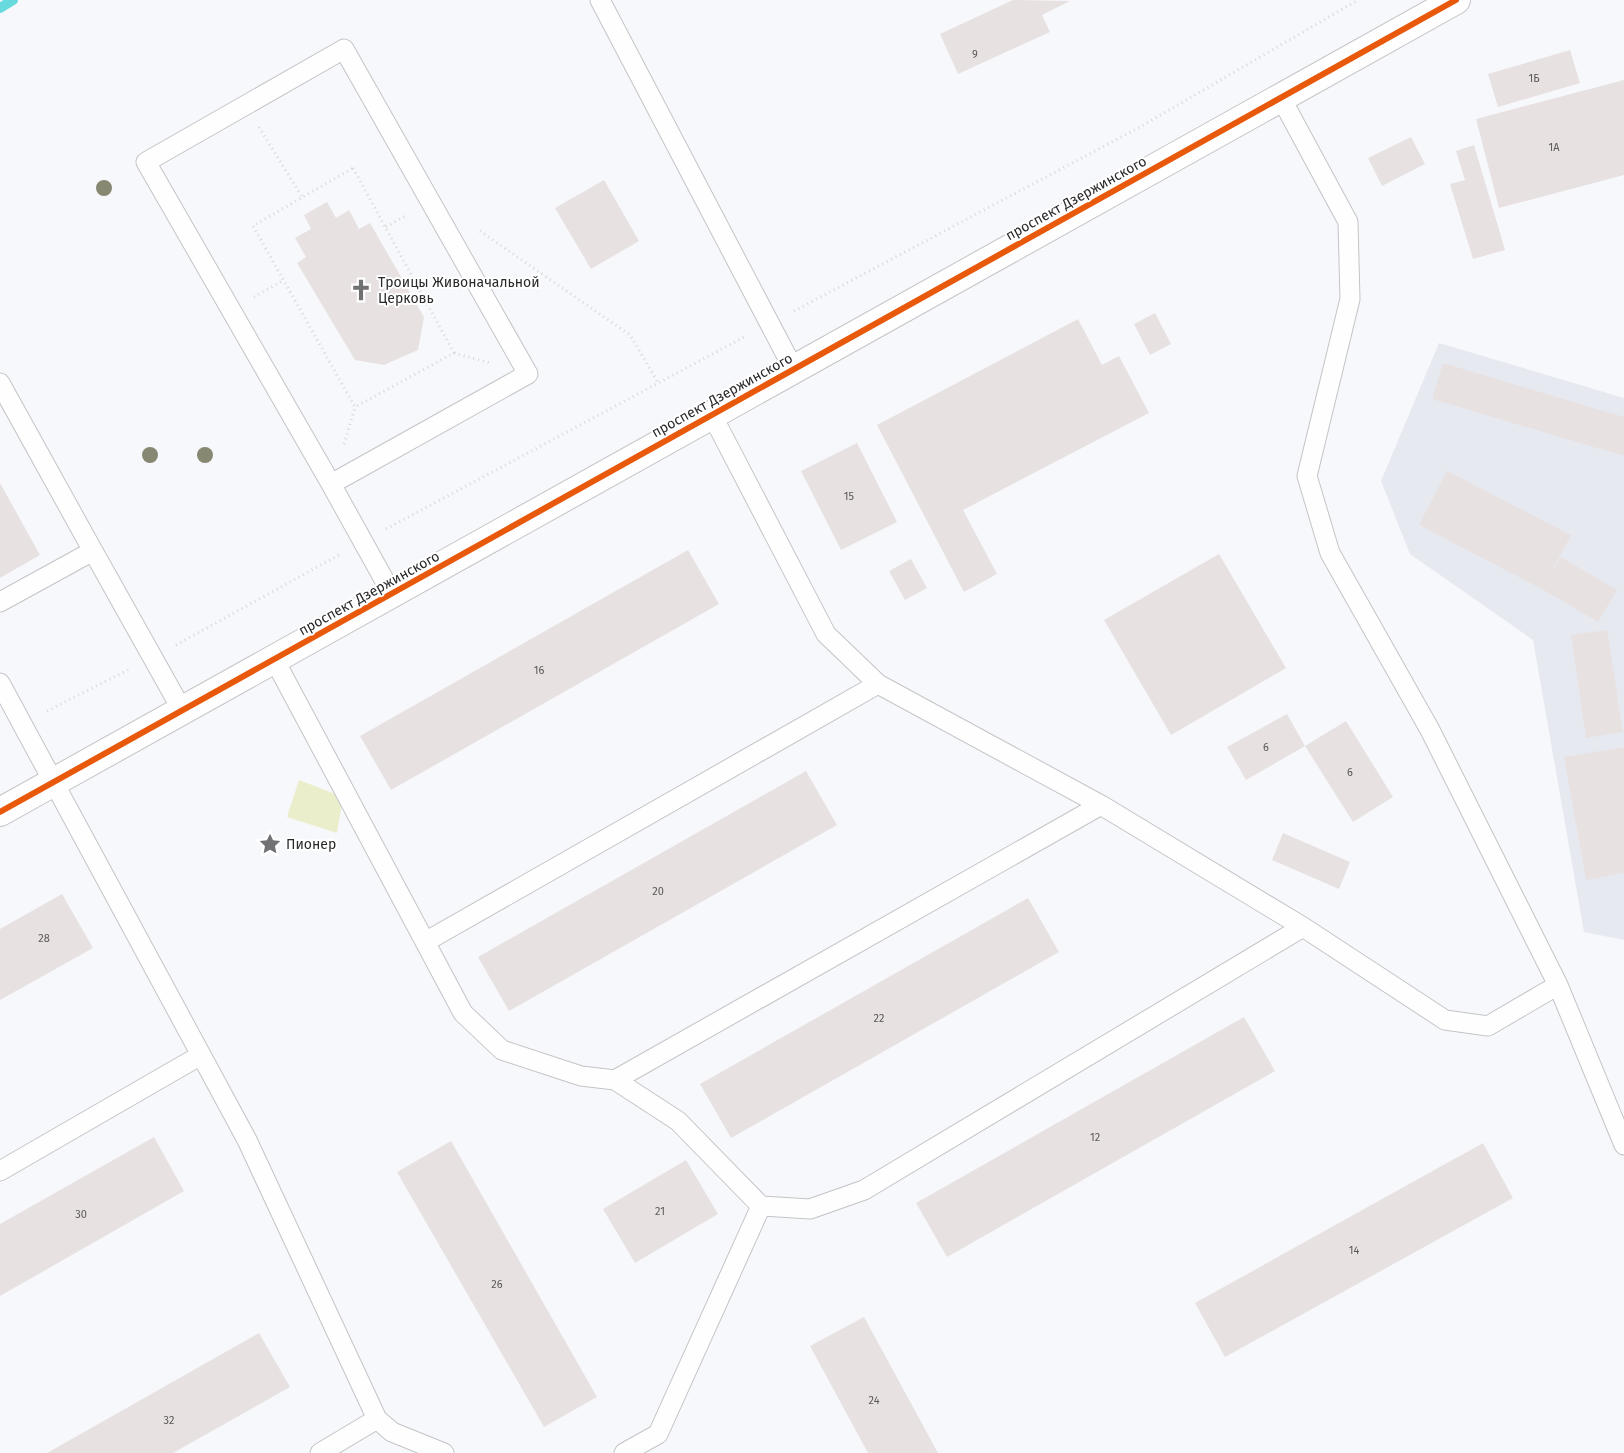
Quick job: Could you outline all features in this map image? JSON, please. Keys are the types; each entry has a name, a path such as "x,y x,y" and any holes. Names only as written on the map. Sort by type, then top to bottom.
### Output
{"street":[{"name":"проспект Дзержинского","path":"0,812 1456,0"}],"lane":[{"path":"600,0 794,370"},
{"path":"331,484 528,374 344,49 146,162 231,309 331,484 364,541 392,594"},
{"path":"1281,98 1348,222 1350,300 1307,476 1330,553 1430,730 1558,985 1624,1145"},
{"path":"0,383 182,710"},
{"path":"712,415 826,634 878,684 1101,805 1303,926 1445,1020 1488,1026 1558,985"},
{"path":"0,602 93,551"},
{"path":"274,659 463,1013 502,1050 581,1076 615,1080 678,1121 762,1206 810,1208 864,1190 1303,926"},
{"path":"0,683 247,1140 377,1419 392,1432 444,1453"},
{"path":"425,942 878,684"},
{"path":"615,1080 1101,805"},
{"path":"0,1171 201,1055"},
{"path":"624,1453 658,1434 762,1206"},
{"path":"320,1453 377,1419"}],"path":[{"path":"23,724 152,658 364,541 659,384 769,323 1140,127 1358,0"},
{"path":"246,105 302,197"},
{"path":"353,168 454,353 355,407 284,280 253,226 353,168"},
{"path":"475,228 630,335 659,384"},
{"path":"231,309 284,280"}],"shaded area":[{"path":"1439,343 1624,398 1624,940 1584,932 1533,640 1410,554 1381,481"}],"green space":[{"path":"299,780 343,797 337,833 287,817"}],"building":[{"path":"1013,0 1070,1 1042,15 1050,32 958,74 940,34"},
{"path":"1570,50 1580,83 1498,107 1488,74"},
{"path":"1624,80 1624,175 1499,208 1476,119"},
{"path":"1411,137 1425,164 1382,186 1368,158"},
{"path":"1474,145 1505,250 1473,259 1450,184 1465,180 1456,151"},
{"path":"604,180 639,241 591,269 555,208"},
{"name":"Троицы Живоначальной Церковь","path":"327,202 336,218 349,210 359,229 370,223 424,317 418,350 384,365 355,360 297,263 306,257 295,238 311,229 304,215"},
{"path":"1155,313 1171,344 1150,355 1134,324"},
{"path":"1078,319 1102,365 1119,356 1149,413 963,510 997,574 964,592 877,425"},
{"path":"1443,363 1624,417 1624,456 1432,399"},
{"path":"857,443 897,522 841,550 801,471"},
{"path":"1447,471 1571,535 1547,581 1561,557 1617,590 1598,622 1542,589 1419,525"},
{"path":"0,483 40,555 0,578"},
{"path":"688,550 719,604 391,790 360,736"},
{"path":"1219,554 1286,668 1171,735 1104,620"},
{"path":"911,559 927,588 905,600 889,571"},
{"path":"1607,630 1623,732 1586,738 1571,635"},
{"path":"1287,714 1305,746 1246,780 1227,747"},
{"path":"1346,721 1393,797 1353,822 1305,746"},
{"path":"1624,747 1624,873 1586,880 1564,757"},
{"path":"806,771 837,825 509,1011 478,957"},
{"path":"1283,833 1350,862 1339,889 1272,860"},
{"path":"62,894 93,948 0,1000 0,929"},
{"path":"1028,898 1059,952 731,1138 700,1084"},
{"path":"1244,1017 1275,1071 947,1257 916,1203"},
{"path":"154,1137 184,1191 0,1296 0,1224"},
{"path":"451,1141 597,1397 544,1427 397,1172"},
{"path":"1483,1143 1513,1198 1225,1357 1195,1303"},
{"path":"686,1160 718,1214 635,1263 603,1209"},
{"path":"864,1317 938,1453 868,1453 810,1346"},
{"path":"259,1333 290,1387 173,1453 47,1453"}],"waterway":[{"path":"0,8 13,0"}],"cycle path":[{"path":"0,812 1456,0"}],"place":[{"name":"Троицы Живоначальной Церковь","path":"361,290"},
{"name":"Пионер","path":"270,844"}]}
